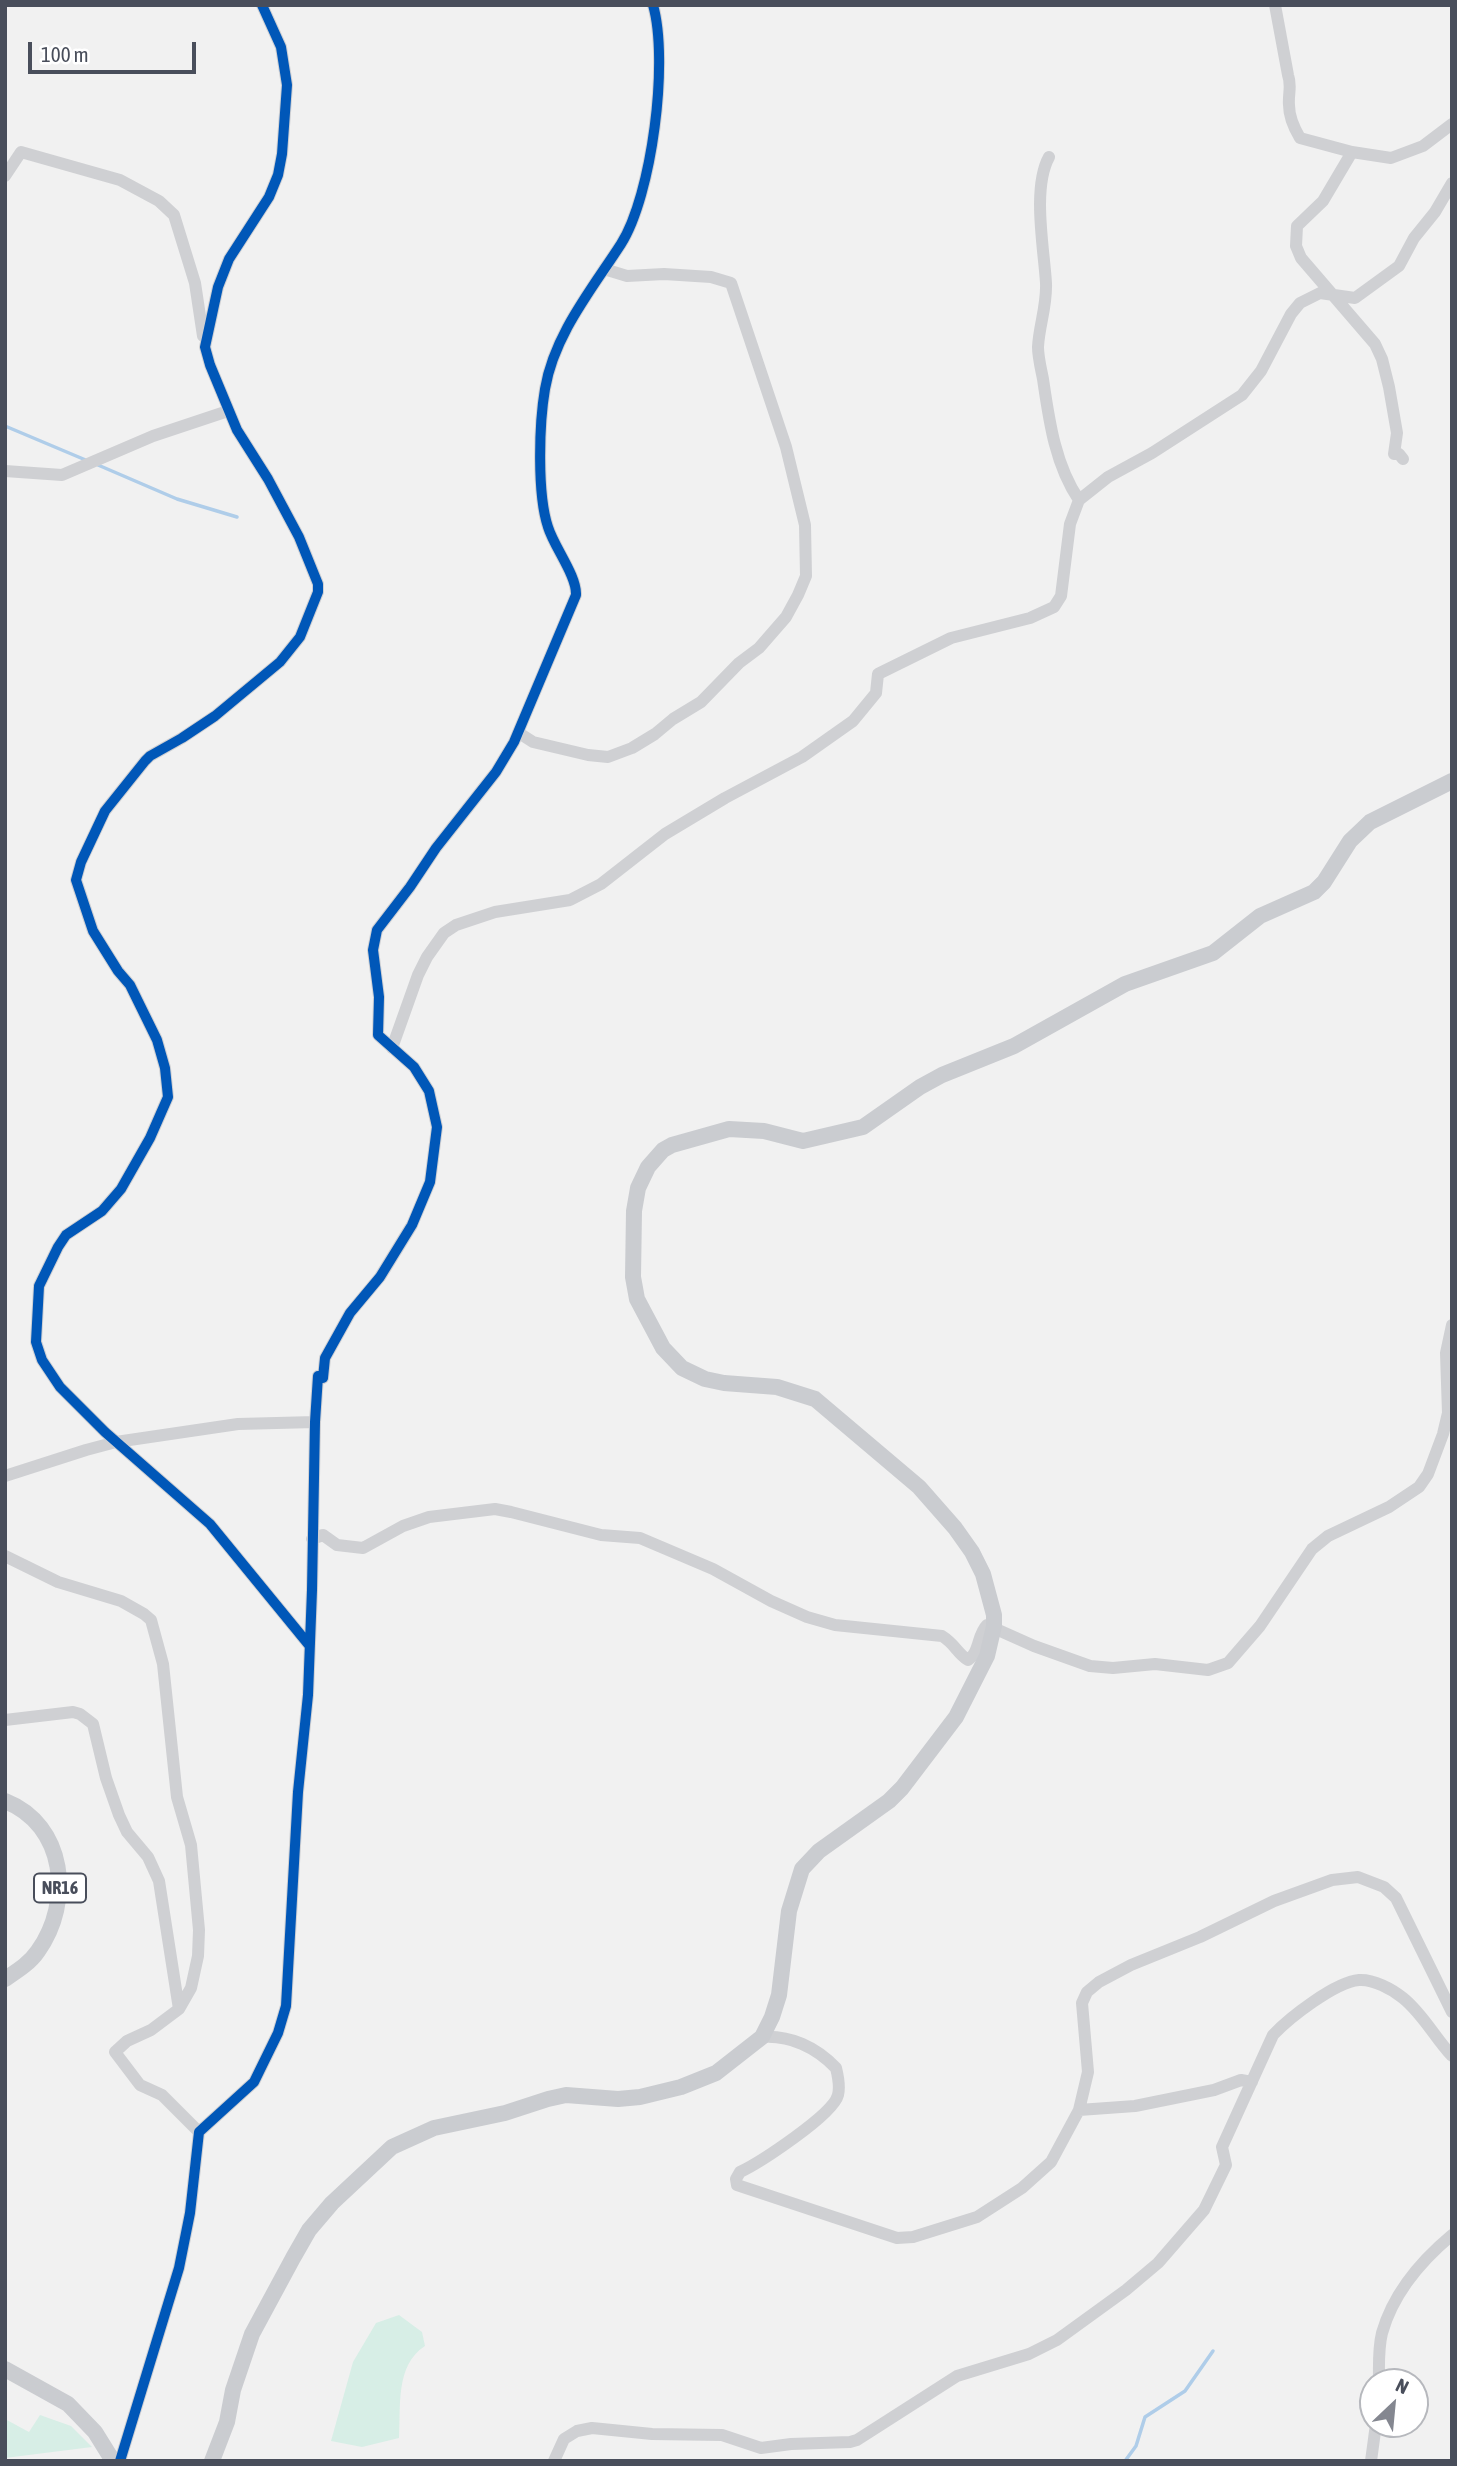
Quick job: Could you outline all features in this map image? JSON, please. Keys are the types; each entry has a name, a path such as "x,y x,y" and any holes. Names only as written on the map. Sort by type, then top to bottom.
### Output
{"main road":[{"path":"212,2461 253,2334 298,2249 309,2230 332,2203 392,2147 434,2128 506,2113 566,2095 618,2099 640,2097 681,2087 716,2073 762,2037 779,1995 789,1911 802,1869 819,1851 902,1788 956,1717 987,1656 994,1626 992,1600 987,1582 972,1552 955,1528 919,1487 824,1404 805,1394 777,1387 705,1379 682,1368 663,1348 637,1299 633,1277 635,1211 638,1188 644,1172 663,1150 681,1141 719,1131 764,1131 803,1141 863,1127 920,1087 1024,1041 1125,984 1213,953 1260,916 1314,892 1324,882 1350,841 1370,822 1452,781"},
{"name":"NR16","path":"5,1801 31,1815 54,1850 61,1882 58,1906 46,1939 37,1954 5,1979"},
{"path":"5,2369 68,2404 95,2432 113,2461"}],"street":[{"path":"205,347 218,288 229,258 269,197 278,176 282,154 287,85 281,47 262,5"},
{"path":"120,2461 179,2268 188,2227 199,2132 254,2082 284,2017 298,1792 308,1695 314,1422 318,1376 323,1378 325,1358 350,1313 380,1276 412,1225 430,1182 438,1128 429,1091 414,1067 378,1035 379,997 373,950 377,930 436,848 496,772 519,733 576,593 575,582 555,547 544,507 542,433 545,391 563,337 621,244 641,194 657,98 659,40 653,5"},
{"path":"1275,5 1291,84 1288,108 1300,138 1391,159 1423,146 1452,124"},
{"path":"5,176 21,152 120,180 159,201 174,215 195,283 210,365 237,430 268,479 299,537 318,584 318,592 300,637 280,662 209,720 150,756 105,811 81,862 76,880 93,931 130,985 157,1040 169,1089 162,1113 134,1169 103,1211 66,1235 39,1286 35,1333 42,1360 60,1387 116,1442 210,1524 309,1645"},
{"path":"1352,152 1323,201 1297,226 1296,246 1298,252 1365,330 1382,359 1397,433 1394,453 1403,459"},
{"path":"1049,156 1044,173 1040,211 1046,296 1038,347 1054,443 1071,489 1079,500"},
{"path":"392,1048 411,992 427,957 450,929 495,912 570,900 601,884 664,834 802,757 853,721 876,693 878,674 951,638 1030,618 1054,607 1061,596 1070,524 1079,500 1108,477 1152,453 1242,395 1269,358 1300,303 1320,293 1355,298 1396,268 1452,183"},
{"path":"519,733 533,742 588,755 608,757 632,748 701,702 739,663 759,648 786,617 806,576 805,524 788,455 731,283 710,277 626,276 604,269"},
{"path":"5,471 62,475 153,436 228,411"},
{"path":"312,1539 323,1535 337,1545 363,1548 415,1520 440,1514 495,1509 601,1535 640,1538 713,1569 800,1615 835,1625 942,1636 953,1642 968,1660 974,1656 982,1631 987,1625 1034,1646 1090,1666 1113,1668 1155,1664 1208,1670 1228,1662 1260,1626 1312,1549 1328,1536 1389,1507 1419,1487 1428,1474 1448,1413 1446,1353 1452,1325"},
{"path":"5,1476 76,1452 116,1442 238,1424 314,1422"},
{"path":"5,1556 58,1582 121,1601 151,1620 166,1675 177,1797 190,1838 200,1943 193,1982 179,2009 151,2030 121,2045 116,2054 140,2085 162,2095 199,2132"},
{"path":"5,1720 73,1712 93,1724 119,1815 127,1832 148,1857 159,1881 179,2009"},
{"path":"762,2037 779,2036 790,2039 819,2053 836,2068 839,2094 826,2113 790,2141 740,2172 736,2179 737,2185 897,2238 914,2237 977,2217 1010,2197 1051,2161 1079,2110 1088,2072 1082,2003 1087,1992 1099,1982 1131,1965 1200,1937 1273,1901 1345,1877 1358,1877 1380,1885 1396,1898 1452,2012"},
{"path":"554,2461 564,2439 577,2431 592,2428 652,2434 722,2435 761,2448 850,2442 957,2376 1029,2354 1056,2340 1086,2321 1158,2263 1191,2227 1226,2165 1223,2147 1270,2041 1283,2025 1327,1993 1357,1980 1378,1984 1402,1997 1423,2018 1452,2056"},
{"path":"1079,2110 1135,2106 1214,2090 1245,2080 1252,2082"},
{"path":"1378,2368 1382,2334 1393,2309 1419,2267 1452,2235"},
{"path":"1371,2461 1374,2438"}],"green space":[{"path":"399,2315 422,2332 425,2346 415,2354 404,2375 399,2438 362,2447 331,2441 353,2362 376,2323"},
{"path":"40,2415 71,2426 92,2447 5,2458 5,2419 29,2432"}],"waterway":[{"path":"5,426 88,461"},
{"path":"98,465 177,499 237,517"},
{"path":"1125,2461 1136,2446 1145,2417 1185,2391 1213,2351"}],"cycle path":[{"path":"262,5 281,47 287,85 282,154 278,175 269,197 229,259 218,287 205,347 237,430 268,479 299,537 318,584 318,592 300,637 280,662 215,716 145,761 105,811 81,862 76,880 93,931 130,985 157,1040 165,1068 168,1097 150,1138 121,1189 102,1211 66,1235 58,1247 39,1286 36,1342 42,1360 60,1387 105,1432 210,1524 309,1645"},
{"path":"120,2461 179,2268 190,2213 199,2132 254,2082 278,2033 286,2006 298,1792 308,1695 318,1376 323,1378 325,1358 350,1313 380,1277 412,1225 430,1182 437,1127 429,1091 414,1067 378,1035 379,997 373,950 377,930 436,848 496,772 514,742 576,595 573,579 551,535 544,513 540,459 543,404 550,369 565,331 621,244 641,194 655,127 658,92 659,59 653,5"}]}
